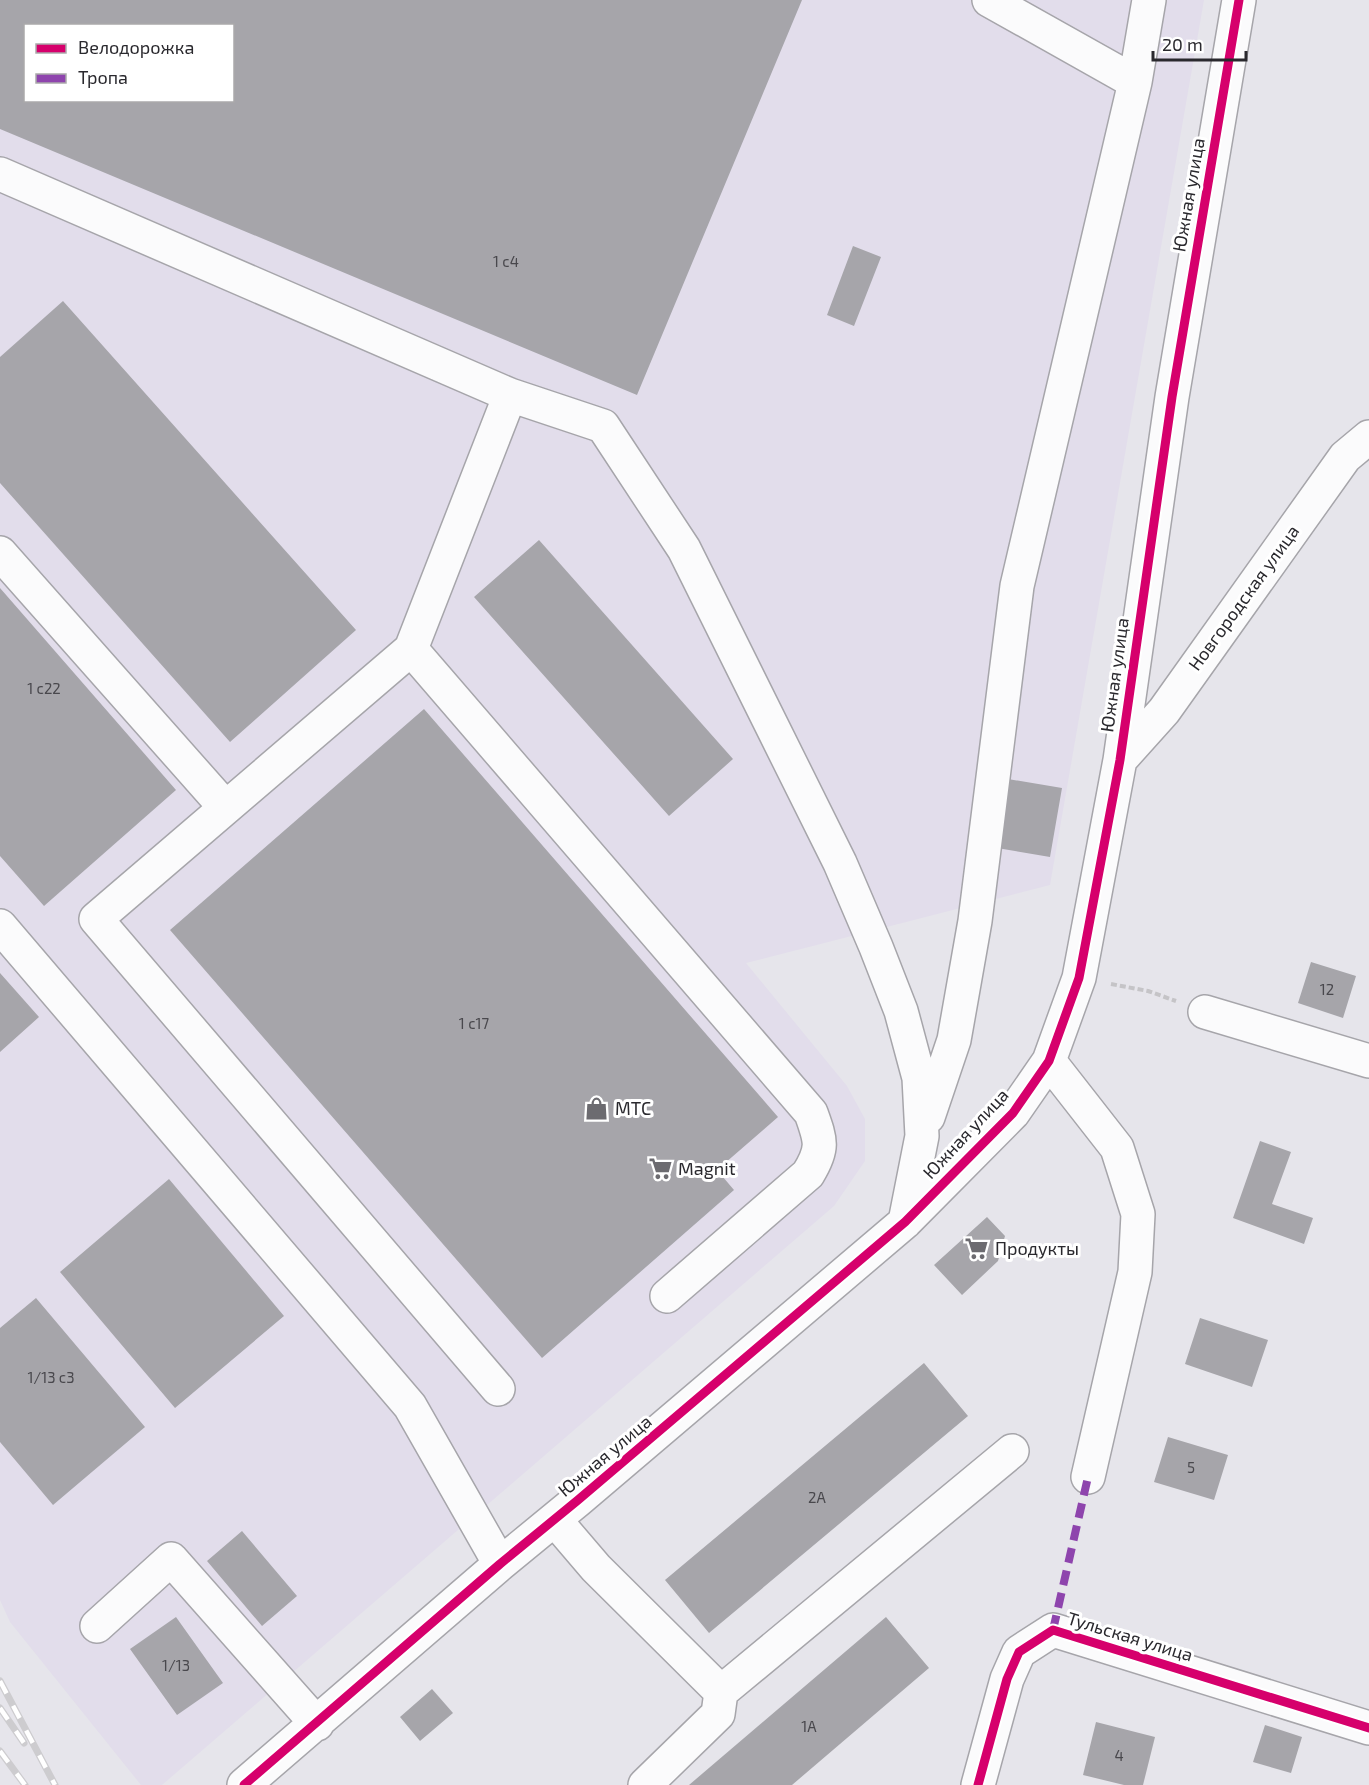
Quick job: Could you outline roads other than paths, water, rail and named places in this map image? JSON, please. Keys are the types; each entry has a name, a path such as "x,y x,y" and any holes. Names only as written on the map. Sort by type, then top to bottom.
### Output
{"street":[{"path":"989,0 1136,82"},
{"path":"905,1222 922,1136 954,1040 975,921 1017,586 1136,82 1149,0"},
{"name":"Южная улица","path":"244,1785 500,1564 555,1520 905,1222 1013,1113 1050,1060 1079,978 1120,760 1172,397 1239,0"},
{"path":"5,183 510,395 603,426 684,549 840,863 901,1011 919,1078 922,1136"},
{"path":"498,1389 96,919 411,649 510,395"},
{"name":"Новгородская улица","path":"1120,760 1164,711 1346,457 1369,437"},
{"path":"0,553 225,807"},
{"path":"411,649 811,1113 820,1137 818,1158 808,1174 667,1296"},
{"path":"0,927 410,1406 500,1564"},
{"path":"1205,1012 1369,1061"},
{"path":"1050,1060 1117,1148 1138,1214 1135,1272 1088,1477"},
{"path":"645,1785 718,1714 721,1692 1012,1451"},
{"path":"555,1520 596,1568 721,1692"},
{"path":"97,1626 171,1560 317,1724"},
{"name":"Тульская улица","path":"978,1785 1007,1678 1019,1652 1053,1630 1369,1728"}],"railway":[{"path":"0,1681 55,1785"},
{"path":"0,1708 24,1743"},
{"path":"0,1751 25,1785"}],"place":[{"name":"МТС","path":"597,1109"},
{"name":"Magnit","path":"660,1169"},
{"name":"Продукты","path":"977,1249"}]}
